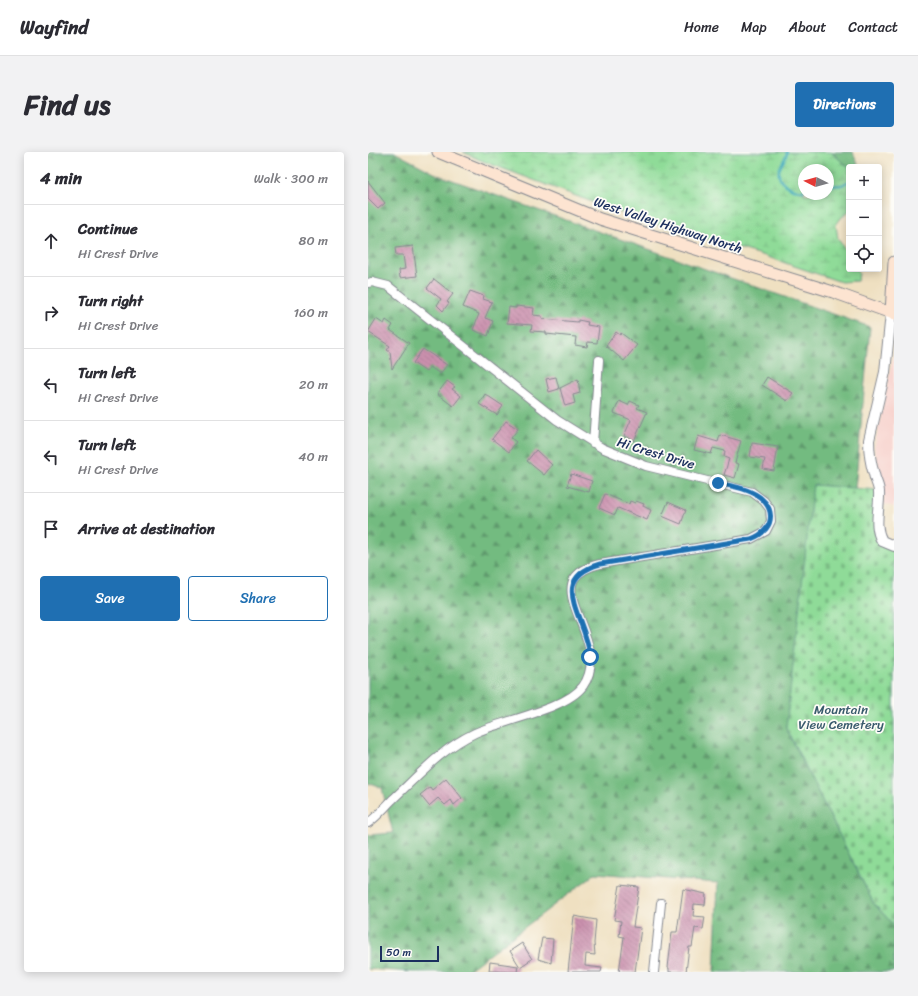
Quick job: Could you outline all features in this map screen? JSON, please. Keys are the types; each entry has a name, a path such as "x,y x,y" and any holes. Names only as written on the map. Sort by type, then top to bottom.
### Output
{"main road":[{"name":"West Valley Highway North","path":"438,152 600,219 833,292 892,313"},
{"path":"892,313 894,262"}],"street":[{"name":"Hi Crest Drive","path":"368,823 436,757 460,740 489,727 560,703 581,689 585,682 590,665 589,647 577,612 572,588 574,580 581,571 600,564 751,539 762,534 770,524 770,513 768,506 752,492 646,466 613,454 593,443 556,420 388,286 370,283"},
{"path":"892,313 885,372 874,418 869,449 871,465 879,490 877,519 878,533 882,541 894,546"},
{"path":"593,443 599,360"},
{"path":"654,972 661,903"}],"shaded area":[{"path":"894,352 894,507 884,504 884,486 874,448"}],"green space":[{"path":"368,152 394,152 438,175 870,327 855,489 814,485 786,728 874,904 894,925 894,972 714,972 718,883 596,873 466,972 413,972 368,969 368,835 393,833 382,788 368,783"},
{"path":"463,152 831,152 846,165 846,214 836,225 838,239 846,251 846,272 858,272 859,274 857,281 841,282 762,255 635,218 480,160"},
{"path":"831,152 853,152 858,164 846,164 846,165"},
{"name":"Mountain View Cemetery","path":"813,485 879,490 878,533 894,546 894,925 874,904 786,728"}],"building":[{"path":"368,181 385,203 378,209 368,199"},
{"path":"413,246 417,276 400,278 399,270 405,269 403,255 396,255 395,248"},
{"path":"434,279 453,294 443,311 437,305 441,299 427,288"},
{"path":"470,291 484,296 483,299 492,302 485,318 493,321 488,336 473,330 479,314 463,307"},
{"path":"516,306 534,308 533,315 542,316 542,319 578,322 578,320 588,322 587,325 599,327 597,343 588,342 587,347 575,345 576,337 531,331 532,325 507,323 509,307 516,308"},
{"path":"376,319 384,324 386,320 393,325 390,330 409,343 392,369 390,352 387,350 390,346 368,332"},
{"path":"616,332 620,335 621,333 637,345 624,361 606,346"},
{"path":"423,349 447,365 440,374 430,367 426,372 413,363"},
{"path":"556,377 559,389 549,392 546,379"},
{"path":"767,377 793,393 787,401 762,385"},
{"path":"578,379 580,393 573,395 575,403 565,406 560,388"},
{"path":"447,381 455,387 452,389 461,396 453,406 437,394"},
{"path":"485,394 503,406 497,415 479,404"},
{"path":"619,401 628,405 630,401 639,405 637,408 647,412 634,441 624,436 631,420 614,413"},
{"path":"506,421 518,429 511,438 516,442 509,452 492,439"},
{"path":"720,435 741,441 735,463 739,464 735,478 724,475 729,459 724,457 725,451 713,448 711,454 694,450 698,436 718,442"},
{"path":"752,443 778,447 774,471 763,469 765,459 750,457"},
{"path":"536,450 552,465 544,475 527,461"},
{"path":"571,474 592,481 589,492 567,486"},
{"path":"605,494 629,504 630,501 635,503 636,501 644,504 643,506 651,510 647,520 618,508 615,515 599,508"},
{"path":"668,502 686,510 681,524 662,516"},
{"path":"446,778 462,798 454,805 451,800 445,805 438,798 429,806 420,795 430,787 432,790"},
{"path":"620,885 639,887 633,927 641,928 635,972 619,972 624,937 619,936 621,921 614,920"},
{"path":"683,889 706,894 705,905 694,904 693,916 705,917 703,929 695,928 692,947 689,947 686,972 669,972 668,968 672,932 677,932"},
{"path":"574,916 596,920 594,943 595,955 586,954 585,966 602,968 601,972 568,972"},
{"path":"542,938 553,939 551,963 538,959"},
{"path":"522,943 532,959 520,967 510,951"},
{"path":"490,962 518,966 517,972 489,971"}],"waterway":[{"path":"787,152 779,170 780,179 791,188 798,191"},
{"path":"834,186 842,185 846,183"}],"route":[{"path":"590,657 587,637 577,612 572,593 572,584 581,571 600,564 751,539 766,531 771,521 770,509 764,501 752,492 718,483"}]}
